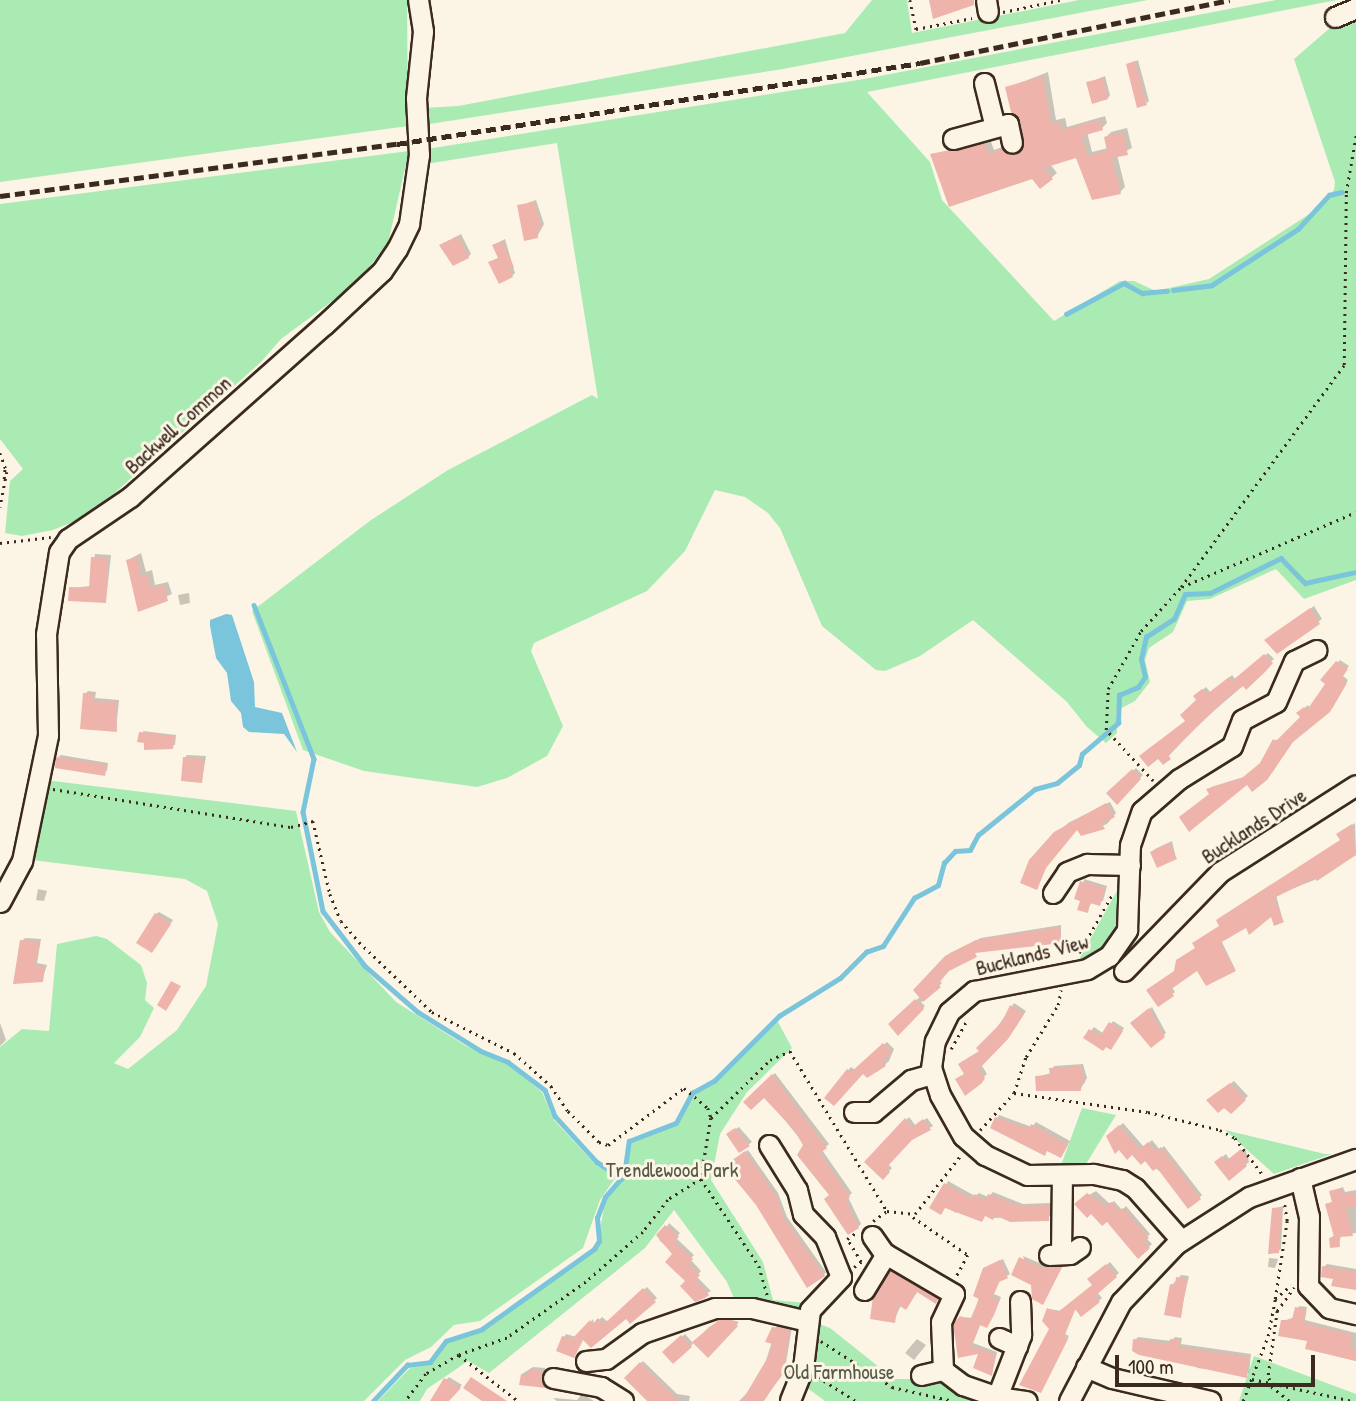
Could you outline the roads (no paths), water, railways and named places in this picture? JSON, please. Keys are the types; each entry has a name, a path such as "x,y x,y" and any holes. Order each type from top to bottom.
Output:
{"street":[{"name":"Backwell Common","path":"0,902 22,862 48,735 46,634 60,538 130,497 343,307 397,249 409,224 419,155 416,98 423,31 418,0"},
{"path":"1335,18 1356,8"},
{"path":"984,83 995,127"},
{"path":"953,139 1008,124 1013,142"},
{"name":"Bucklands View","path":"1062,1176 1020,1174 977,1156 945,1105 932,1074 937,1032 964,998 990,985 1067,973 1098,964 1124,937 1136,822 1162,791 1232,746 1242,720 1276,702 1294,662 1317,650"},
{"name":"Bucklands Drive","path":"1124,971 1220,872 1356,785"},
{"path":"1053,893 1060,879 1077,868 1130,868"},
{"path":"854,1112 873,1112 911,1080 932,1074"},
{"path":"769,1145 797,1190 803,1214 825,1239 841,1277 836,1286 814,1304 807,1326 803,1368 790,1401"},
{"path":"1069,1401 1128,1292 1181,1240 1229,1208 1272,1187 1356,1159"},
{"path":"1080,1247 1055,1254 1062,1176 1093,1174 1128,1183 1181,1240"},
{"path":"1300,1178 1309,1212 1306,1278 1326,1306 1356,1314"},
{"path":"872,1237 886,1254 955,1297 942,1320 943,1370"},
{"path":"864,1290 886,1254"},
{"path":"997,1397 1008,1342 1022,1328 1020,1301"},
{"path":"586,1361 606,1359 667,1317 734,1307 807,1326"},
{"path":"1086,1367 1112,1378 1210,1401"},
{"path":"921,1374 943,1370 963,1385 997,1397 1027,1401"},
{"path":"561,1385 601,1387 623,1401"}],"water":[{"path":"226,614 232,615 254,682 255,707 282,713 297,752 284,734 249,732 243,727 241,713 231,701 227,673 216,658 210,626 210,620"}],"waterway":[{"path":"1173,290 1212,285 1298,229 1329,195 1342,192"},
{"path":"1066,314 1124,283 1142,293 1167,291"},
{"path":"373,1401 407,1365 430,1362 446,1341 482,1329 594,1249 599,1241 597,1218 605,1197 624,1175 629,1141 676,1123 692,1093 714,1081 779,1016 840,978 866,952 883,946 914,898 938,885 944,863 955,851 970,850 978,835 1035,789 1057,783 1079,765 1082,754 1118,723 1119,695 1138,687 1145,677 1141,659 1146,637 1174,619 1185,594 1210,593 1281,558 1305,583 1356,572"},
{"path":"254,605 314,759 303,812 323,911 365,966 418,1012 481,1051 508,1062 545,1090 555,1116 597,1162 622,1178"}],"railway":[{"path":"0,196 397,144 920,63 1230,0"}],"park label":[{"name":"Trendlewood Park","path":"672,1170"},
{"name":"Old Farmhouse","path":"839,1372"}]}
